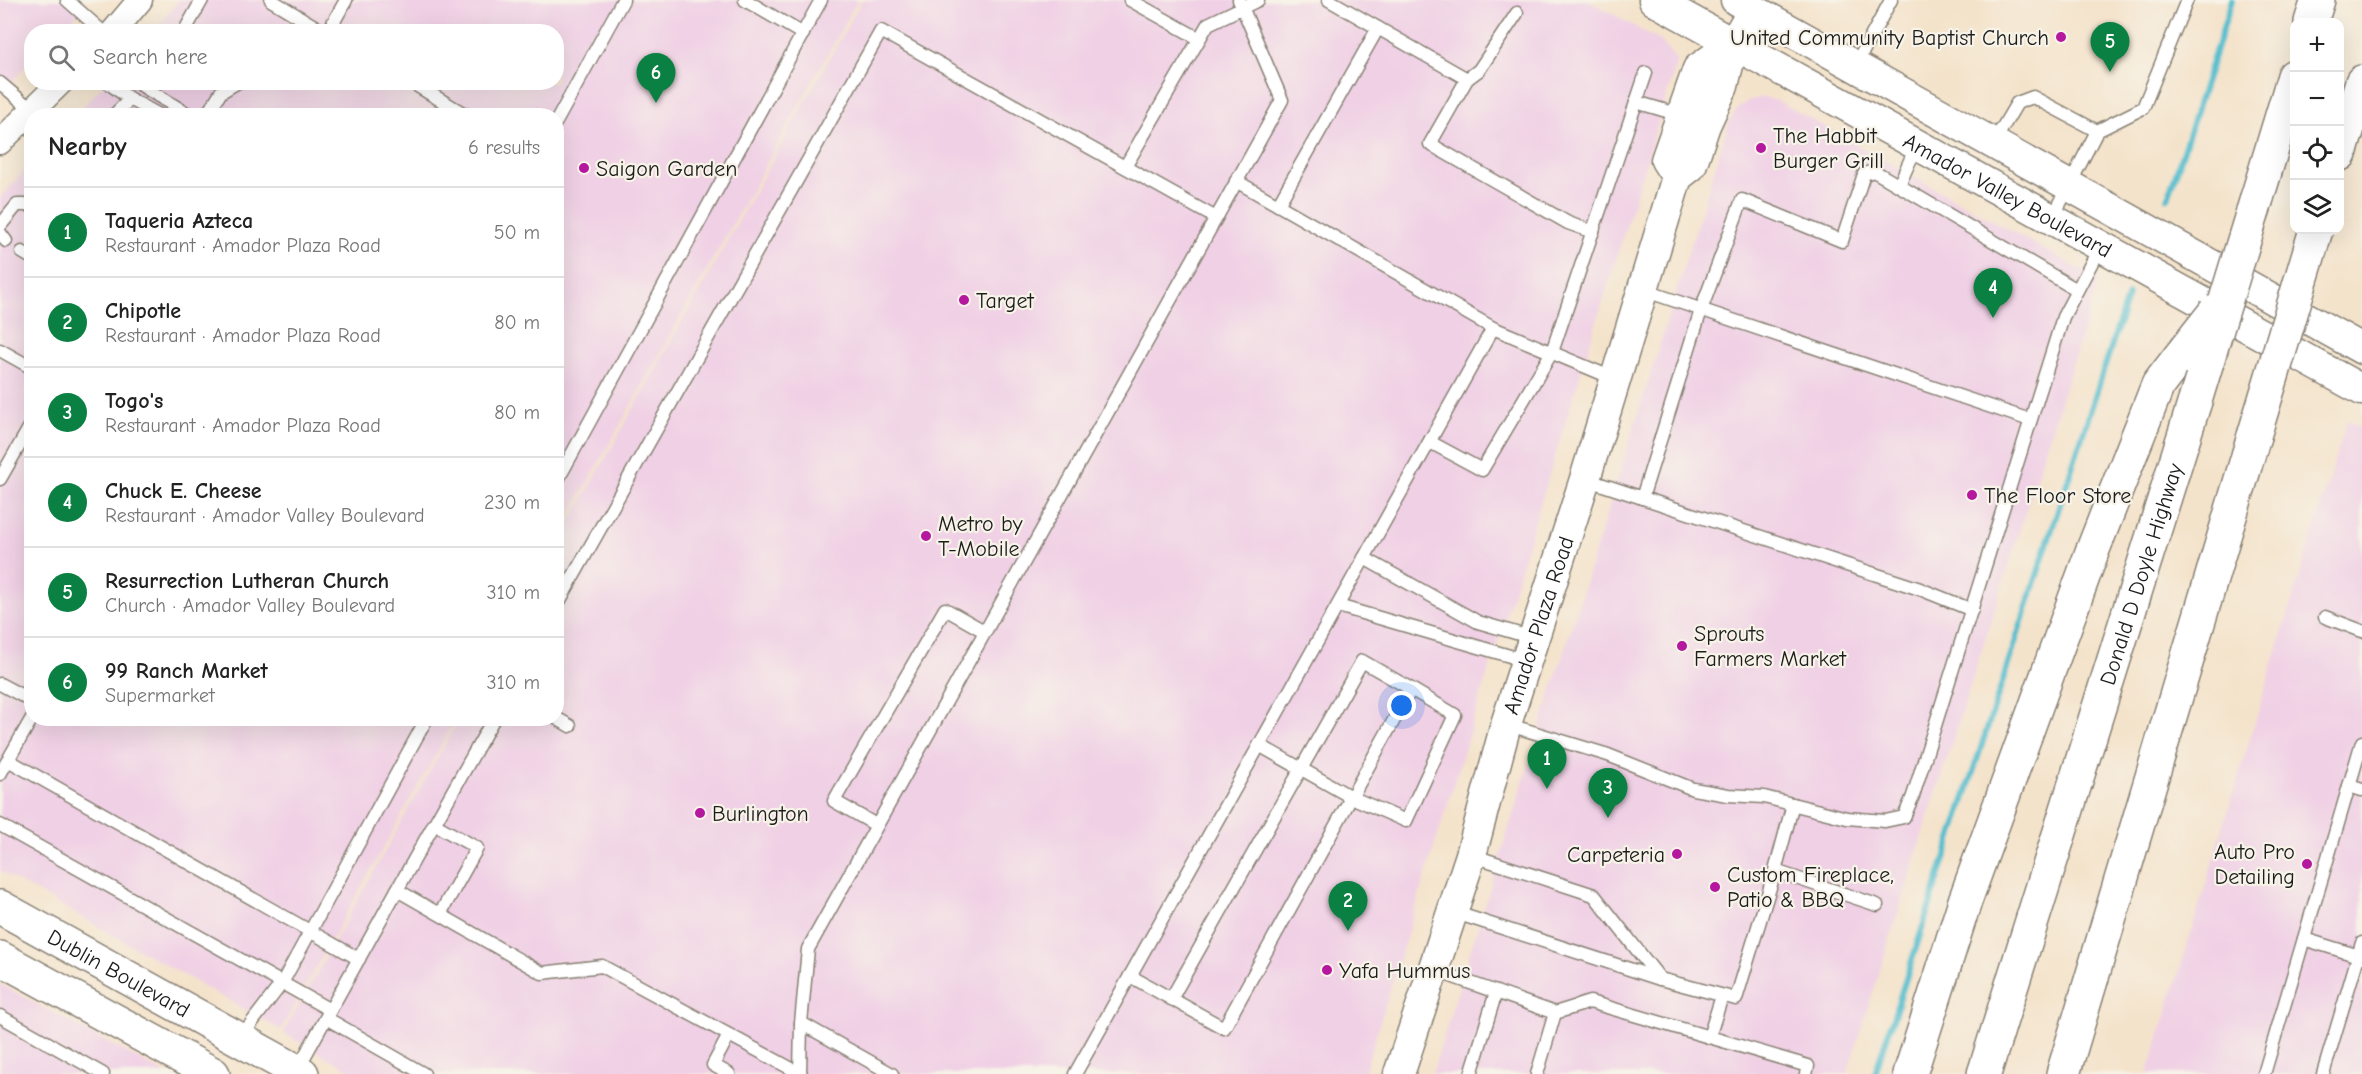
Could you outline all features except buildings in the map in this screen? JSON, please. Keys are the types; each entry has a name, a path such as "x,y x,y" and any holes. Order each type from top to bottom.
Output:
{"main road":[{"path":"2312,18 2318,0"},
{"path":"2344,141 2362,82"},
{"name":"Donald D Doyle Highway","path":"1984,1074 2290,92"},
{"path":"2063,1074 2315,234"},
{"path":"1910,1074 1965,901 2092,552 2158,385 2227,297"},
{"name":"Dublin Boulevard","path":"0,907 295,1070"},
{"name":"Dublin Boulevard","path":"0,958 213,1074"},
{"name":"Dublin Boulevard","path":"170,1051 239,1039"},
{"path":"232,1074 240,1063 295,1070"}],"street":[{"path":"120,24 140,0"},
{"name":"Amador Valley Boulevard","path":"1654,0 2362,390"},
{"name":"Amador Valley Boulevard","path":"1749,3 1913,101 1994,142 2362,349"},
{"name":"Amador Plaza Road","path":"1399,1074 1471,855 1506,723 1585,479 1677,177 1691,166 1705,125 1723,86 1733,44 1749,3"},
{"name":"Amador Plaza Road","path":"1677,177 1666,160 1698,69 1733,44"},
{"path":"34,108 53,90"},
{"path":"0,142 24,118"}],"lane":[{"path":"67,0 95,24"},
{"path":"188,24 202,0"},
{"path":"271,0 310,24"},
{"path":"327,24 346,0"},
{"path":"745,0 802,34"},
{"path":"564,468 821,0"},
{"path":"1130,0 1198,38"},
{"path":"1125,167 1208,24 1240,4 1258,0"},
{"path":"1329,0 1467,79"},
{"path":"1855,66 1891,0"},
{"path":"2052,220 2097,131 2143,108 2187,0"},
{"path":"563,108 618,2"},
{"path":"397,890 542,973 602,966 799,1074 808,949 1282,100 1240,4"},
{"path":"1517,13 1479,70 1467,79 1430,144 1568,223 1593,232"},
{"path":"1278,205 1378,28"},
{"path":"564,593 881,31 1216,218"},
{"path":"1430,442 1482,470 1552,352 1646,73"},
{"path":"0,83 30,108"},
{"path":"118,90 146,108"},
{"path":"150,90 178,108"},
{"path":"211,108 224,90"},
{"path":"421,90 444,108"},
{"path":"1994,142 2017,103 2033,97 2097,131"},
{"path":"121,108 130,99"},
{"path":"1636,102 1680,115"},
{"path":"1899,185 1917,145"},
{"path":"1642,498 1701,310 1742,200 1842,241 1864,174 1874,171 2077,290"},
{"path":"1236,181 1493,328 1615,379"},
{"path":"0,226 17,206 24,206"},
{"path":"1506,723 1608,755 1693,789 1793,804 1847,818 1886,821 1904,817 1913,796 2063,317 2100,247"},
{"path":"1643,290 1788,341 2030,420"},
{"path":"1075,1074 1493,328"},
{"path":"0,350 24,360"},
{"path":"0,478 24,437"},
{"path":"1585,479 1920,589 1971,610"},
{"path":"1364,558 1530,650"},
{"path":"1338,606 1530,650"},
{"path":"876,825 834,801 945,609 984,631"},
{"path":"2325,617 2362,631"},
{"path":"1171,999 1301,769 1362,661 1455,715 1406,821 1351,797 1301,769 1259,745"},
{"path":"0,684 24,697"},
{"path":"1130,976 1224,1028 1411,689"},
{"path":"564,723 570,726"},
{"path":"0,774 27,726"},
{"path":"239,1039 282,983 424,726"},
{"path":"295,1070 489,726"},
{"path":"2264,1074 2362,742"},
{"path":"8,760 359,959"},
{"path":"2349,786 2362,790"},
{"path":"1452,912 1660,979 1736,999 1793,804"},
{"path":"434,824 477,848 440,914"},
{"path":"0,825 282,983 424,1074"},
{"path":"1471,855 1594,895 1660,979"},
{"path":"1775,871 1877,905"},
{"path":"2304,939 2361,952 2323,1074"},
{"path":"1433,969 1555,1013 1590,1002 1808,1066 1806,1074"},
{"path":"1471,1074 1496,992"},
{"path":"1709,1037 1722,996"},
{"path":"1537,1074 1555,1013"},
{"path":"0,1016 104,1074"},
{"path":"801,1023 892,1074"},
{"path":"729,1035 713,1065 729,1074"}],"shaded area":[{"path":"0,0 82,0 87,5 67,24 24,24 24,68 0,95"},
{"path":"179,0 858,0 564,525 564,108 82,108 98,90 564,90 564,24 160,24"},
{"path":"862,0 1588,0 1662,42 1677,62 1364,1074 357,1074 283,1033 455,726 564,726 564,532"},
{"path":"1764,97 1780,102 2099,280 1847,1074 1432,1074 1729,122 1737,109 1749,100"},
{"path":"24,171 24,726 452,726 281,1030 0,871 0,198"},
{"path":"2347,420 2362,428 2362,1074 2148,1074"},
{"path":"0,984 166,1074 0,1074"}],"waterway":[{"path":"2168,198 2232,0"},
{"path":"1875,1074 2128,295"}],"place":[{"name":"United Community Baptist Church","path":"2061,37"},
{"name":"Resurrection Lutheran Church","path":"2110,72"},
{"name":"99 Ranch Market","path":"656,103"},
{"name":"The Habbit Burger Grill","path":"1761,148"},
{"name":"Saigon Garden","path":"584,168"},
{"name":"Target","path":"964,300"},
{"name":"Chuck E. Cheese","path":"1993,318"},
{"name":"The Floor Store","path":"1972,495"},
{"name":"Metro by T-Mobile","path":"926,536"},
{"name":"Sprouts Farmers Market","path":"1682,646"},
{"name":"Taqueria Azteca","path":"1547,789"},
{"name":"Burlington","path":"700,813"},
{"name":"Togo's","path":"1608,818"},
{"name":"Carpeteria","path":"1677,854"},
{"name":"Auto Pro Detailing","path":"2307,864"},
{"name":"Custom Fireplace, Patio & BBQ","path":"1715,887"},
{"name":"Chipotle","path":"1348,931"},
{"name":"Yafa Hummus","path":"1327,970"}]}
